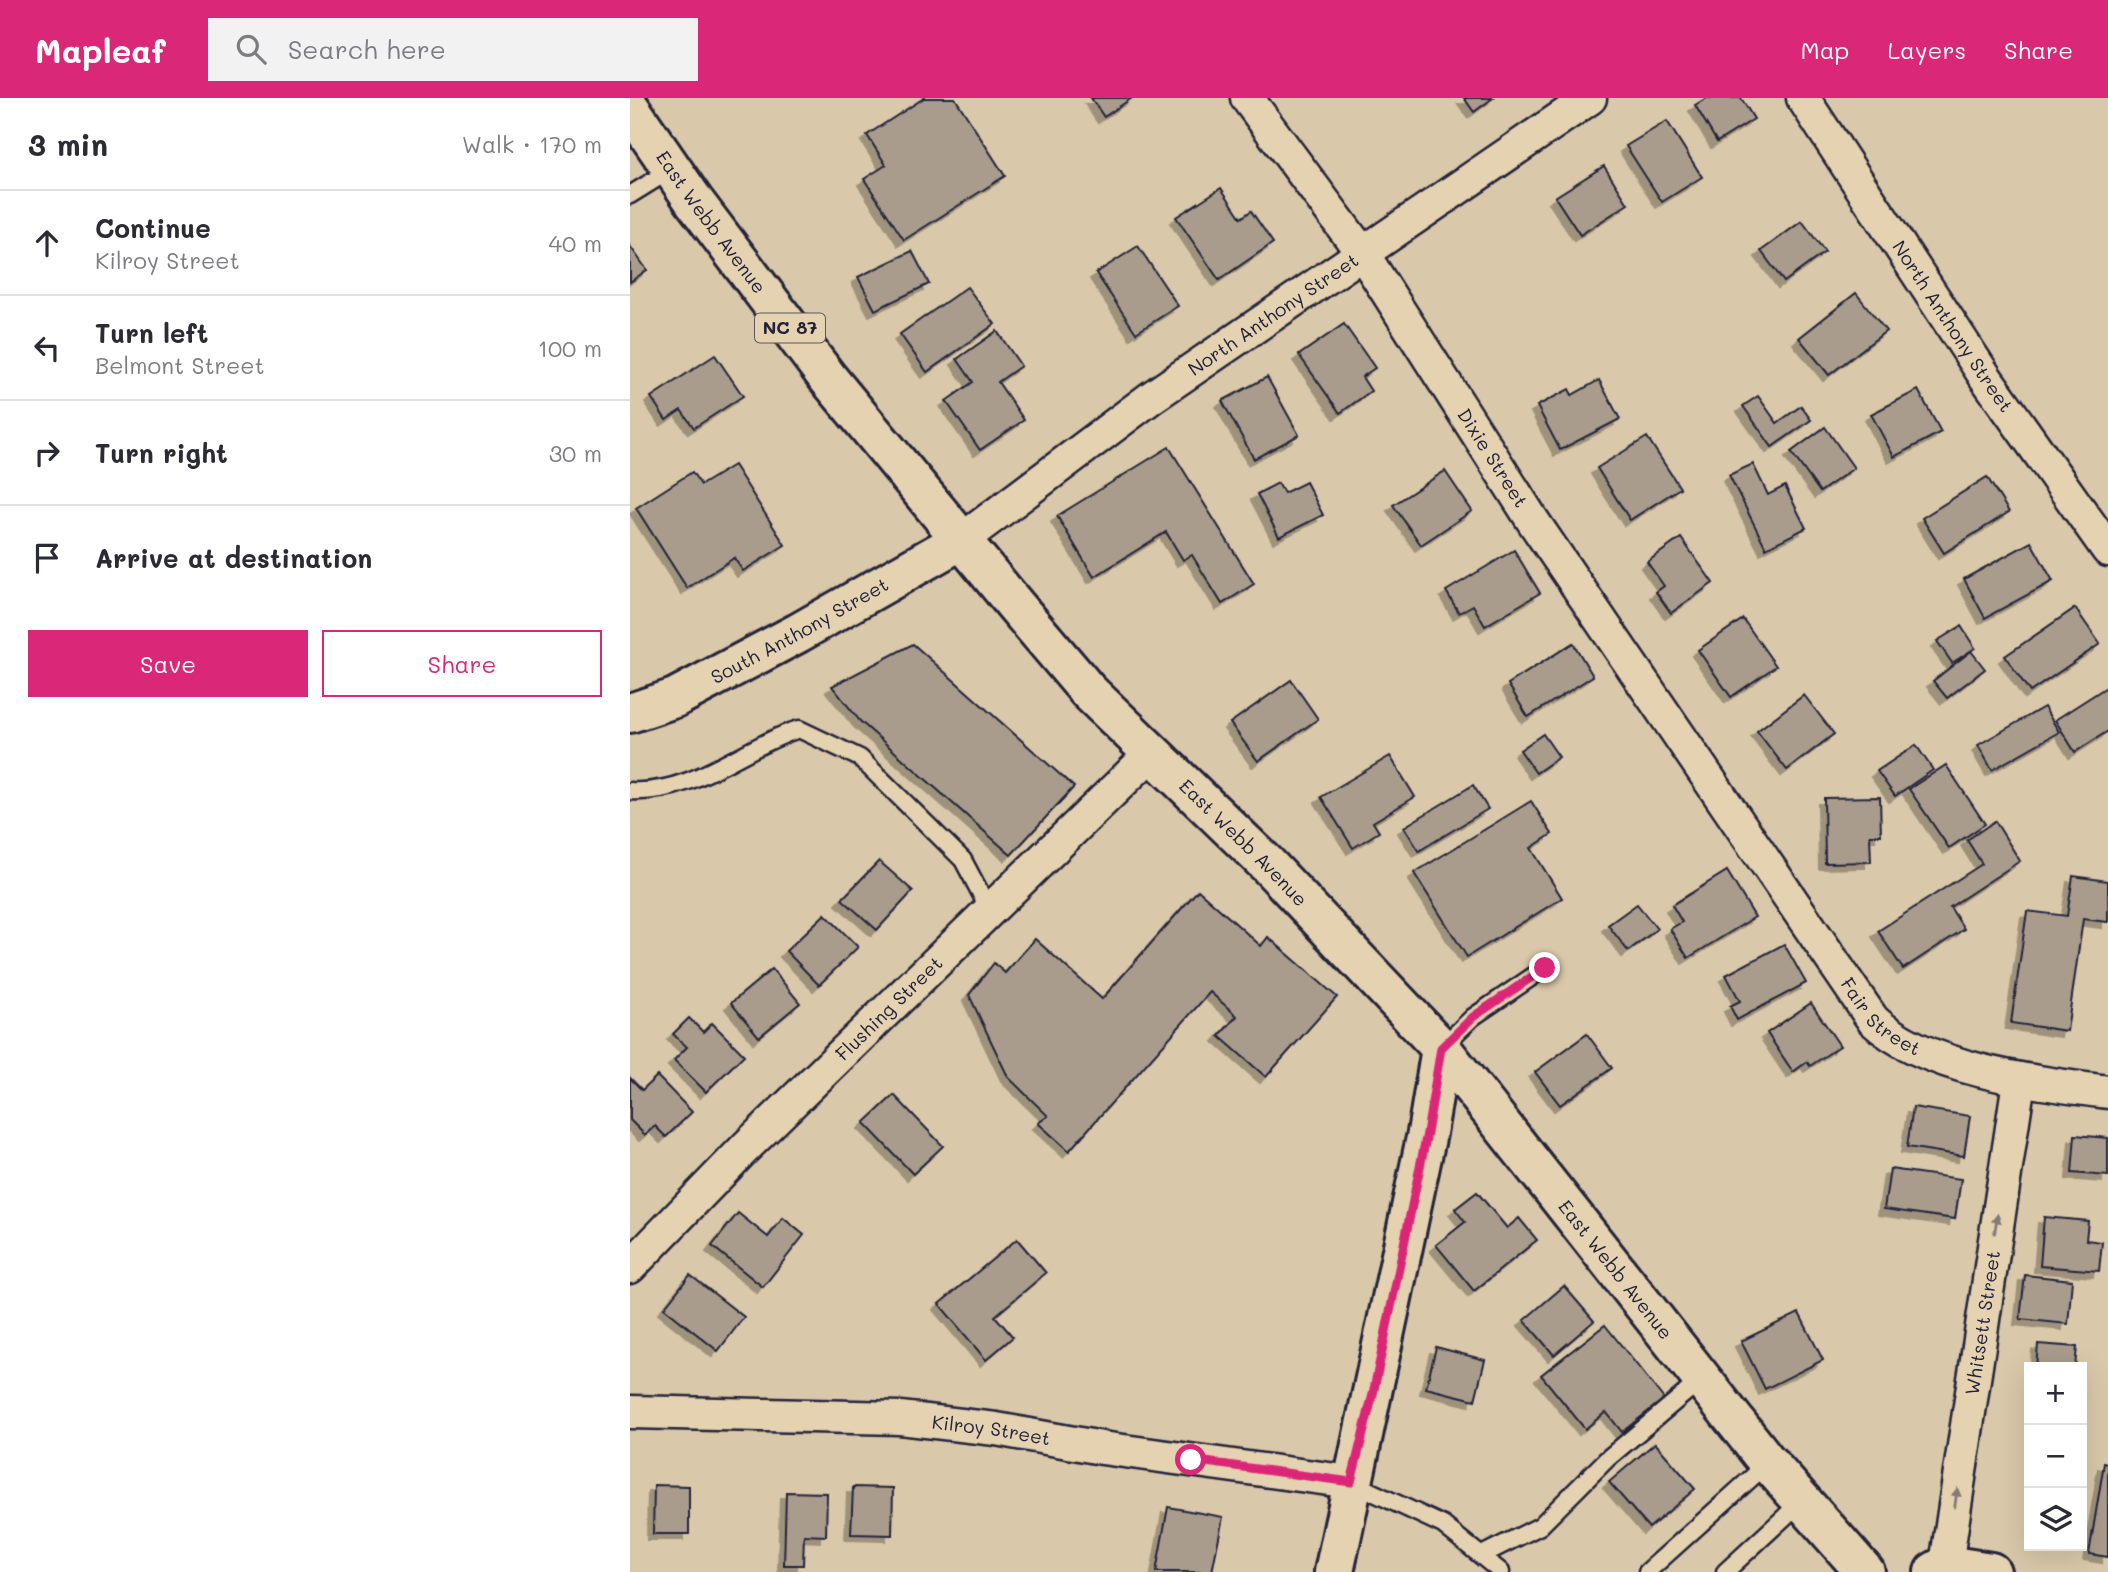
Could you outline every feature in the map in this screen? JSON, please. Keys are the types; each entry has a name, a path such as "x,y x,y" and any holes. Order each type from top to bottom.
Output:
{"main road":[{"name":"East Webb Avenue","path":"630,107 672,169 827,377 1088,691 1267,864 1441,1048 1768,1463 1865,1572"},
{"name":"South Anthony Street","path":"630,713 687,692 963,539"},
{"path":"1334,1572 1427,1133 1441,1048"},
{"path":"1940,1569 1991,1572"}],"street":[{"name":"Dixie Street","path":"1247,98 1363,254 1533,521 1737,819"},
{"name":"North Anthony Street","path":"963,539 1141,404 1590,98"},
{"name":"North Anthony Street","path":"1802,98 1986,378 2108,550"},
{"name":"Flushing Street","path":"630,1267 746,1147 1151,754"},
{"name":"Fair Street","path":"1737,819 1873,1020 1888,1034 1905,1045 2019,1081 2108,1092"},
{"name":"Whitsett Street","path":"1940,1569 2019,1081"},
{"name":"Kilroy Street","path":"630,1412 900,1418 996,1429 1102,1448 1351,1482"}],"lane":[{"path":"630,195 672,169"},
{"path":"630,791 651,791 691,780 773,737 799,729 860,758 962,860 990,911"},
{"path":"1441,1048 1473,1017 1545,968"},
{"path":"1482,1555 1540,1526 1607,1459 1702,1380"},
{"path":"1647,1572 1768,1463"},
{"path":"1351,1482 1443,1525 1501,1572"},
{"path":"1725,1572 1802,1500"}],"building":[{"path":"924,98 955,98 1005,176 904,240 864,179 886,165 867,135"},
{"path":"1091,98 1132,98 1104,117"},
{"path":"1464,98 1493,98 1474,112"},
{"path":"1707,98 1741,98 1754,119 1717,142 1695,105"},
{"path":"1667,121 1702,177 1662,202 1626,146"},
{"path":"1604,166 1628,204 1580,235 1555,197"},
{"path":"1221,188 1241,218 1251,211 1273,243 1219,280 1176,217"},
{"path":"1802,221 1825,252 1784,282 1761,251"},
{"path":"630,246 647,270 630,282"},
{"path":"1138,246 1178,306 1136,333 1096,273"},
{"path":"912,251 929,284 875,310 858,277"},
{"path":"967,287 995,324 927,372 900,334"},
{"path":"1856,293 1886,331 1829,375 1799,338"},
{"path":"1344,324 1375,368 1362,377 1371,391 1340,413 1299,355"},
{"path":"997,331 1021,366 998,382 1024,420 980,450 946,401 973,382 957,359"},
{"path":"715,355 743,396 694,428 681,410 666,420 651,397"},
{"path":"1267,377 1299,435 1254,459 1222,401"},
{"path":"1599,380 1620,419 1560,450 1537,406 1569,389 1572,395"},
{"path":"1918,390 1941,432 1894,457 1871,414"},
{"path":"1758,396 1777,423 1801,406 1811,420 1772,447 1743,406"},
{"path":"1825,427 1854,468 1820,492 1791,452"},
{"path":"1647,437 1680,488 1630,520 1597,468"},
{"path":"1169,447 1254,584 1222,604 1192,555 1183,560 1166,532 1094,577 1057,516"},
{"path":"1753,464 1768,495 1785,486 1806,528 1766,548 1729,475"},
{"path":"734,465 785,545 743,571 734,558 687,588 636,508 692,472 701,485"},
{"path":"1445,471 1472,511 1421,545 1393,505"},
{"path":"1987,477 2009,512 1944,553 1922,518"},
{"path":"1306,482 1323,515 1279,537 1257,494 1278,483 1284,493"},
{"path":"1681,538 1713,583 1671,613 1656,592 1664,586 1647,562"},
{"path":"2031,542 2053,581 1985,618 1964,579"},
{"path":"1514,550 1540,593 1485,626 1473,605 1459,613 1446,591"},
{"path":"2075,608 2100,644 2030,692 2005,656"},
{"path":"1743,619 1776,666 1731,697 1698,650"},
{"path":"1961,626 1975,648 1952,663 1937,641"},
{"path":"1573,643 1593,676 1528,717 1508,684"},
{"path":"913,644 1074,787 1011,855 860,721 832,686"},
{"path":"1971,651 1985,669 1947,698 1933,681"},
{"path":"1291,680 1318,719 1258,761 1230,723"},
{"path":"2108,686 2108,731 2075,752 2055,720"},
{"path":"1804,695 1834,734 1787,770 1757,731"},
{"path":"2044,707 2059,732 1992,770 1978,745"},
{"path":"1543,734 1559,757 1536,773 1520,750"},
{"path":"1916,745 1933,770 1895,796 1877,771"},
{"path":"1390,756 1415,797 1373,822 1379,832 1353,848 1321,797"},
{"path":"1946,765 1985,824 1949,848 1909,789"},
{"path":"1473,785 1488,809 1419,851 1404,827"},
{"path":"1880,797 1881,835 1870,835 1871,862 1825,863 1824,798"},
{"path":"1531,801 1552,834 1531,848 1562,898 1467,957 1414,873"},
{"path":"1995,821 2020,861 1950,907 1964,929 1903,969 1878,931 1982,864 1967,840"},
{"path":"879,861 913,891 877,930 842,899"},
{"path":"1727,871 1755,917 1688,958 1670,929 1682,922 1672,905"},
{"path":"2073,876 2108,881 2108,922 2083,919 2067,1031 2011,1023 2027,911 2067,916"},
{"path":"1198,890 1261,946 1268,937 1337,997 1266,1077 1219,1036 1237,1016 1210,992 1069,1151 1038,1123 1048,1116 1008,1077 969,995 994,963 1005,973 1035,939 1102,999"},
{"path":"1637,904 1657,929 1628,951 1608,925"},
{"path":"825,914 858,947 819,985 786,951"},
{"path":"1784,944 1806,983 1737,1020 1730,1006 1740,1001 1726,975"},
{"path":"772,969 800,1003 759,1037 731,1003"},
{"path":"1811,1003 1840,1046 1810,1066 1807,1062 1793,1072 1767,1033"},
{"path":"689,1018 703,1032 712,1023 744,1055 706,1092 674,1060 687,1047 673,1034"},
{"path":"1587,1034 1612,1068 1560,1105 1535,1072"},
{"path":"657,1076 692,1112 666,1137 655,1126 645,1135 630,1120 630,1078 642,1090"},
{"path":"894,1095 943,1146 913,1174 864,1123"},
{"path":"1913,1107 1970,1116 1964,1156 1907,1147"},
{"path":"2075,1135 2108,1138 2108,1176 2072,1173"},
{"path":"1890,1169 1961,1179 1955,1219 1884,1209"},
{"path":"1477,1192 1507,1228 1519,1218 1537,1240 1474,1291 1436,1245 1465,1222 1455,1209"},
{"path":"738,1213 768,1237 783,1218 804,1235 763,1287 712,1246"},
{"path":"2044,1217 2088,1221 2086,1240 2102,1242 2099,1271 2040,1266"},
{"path":"1017,1239 1046,1273 995,1316 1013,1337 986,1360 939,1304"},
{"path":"690,1275 744,1317 718,1351 664,1308"},
{"path":"2025,1275 2072,1280 2068,1324 2020,1319"},
{"path":"1564,1286 1594,1321 1554,1355 1524,1320"},
{"path":"1799,1313 1823,1360 1765,1389 1741,1341"},
{"path":"1605,1325 1664,1399 1622,1432 1606,1412 1585,1429 1541,1375"},
{"path":"2038,1344 2077,1347 2076,1362 2036,1362"},
{"path":"1436,1347 1485,1360 1475,1400 1426,1388"},
{"path":"1655,1443 1695,1489 1649,1528 1609,1482"},
{"path":"2104,1463 2108,1464 2108,1557 2089,1554"},
{"path":"654,1485 689,1486 689,1534 653,1534"},
{"path":"853,1487 893,1488 892,1535 851,1534"},
{"path":"786,1492 827,1493 826,1536 804,1535 803,1565 784,1565"},
{"path":"1168,1507 1223,1517 1212,1572 1156,1572"}],"route":[{"path":"1191,1460 1351,1482 1373,1394 1427,1133 1441,1048 1473,1017 1545,968"}]}
